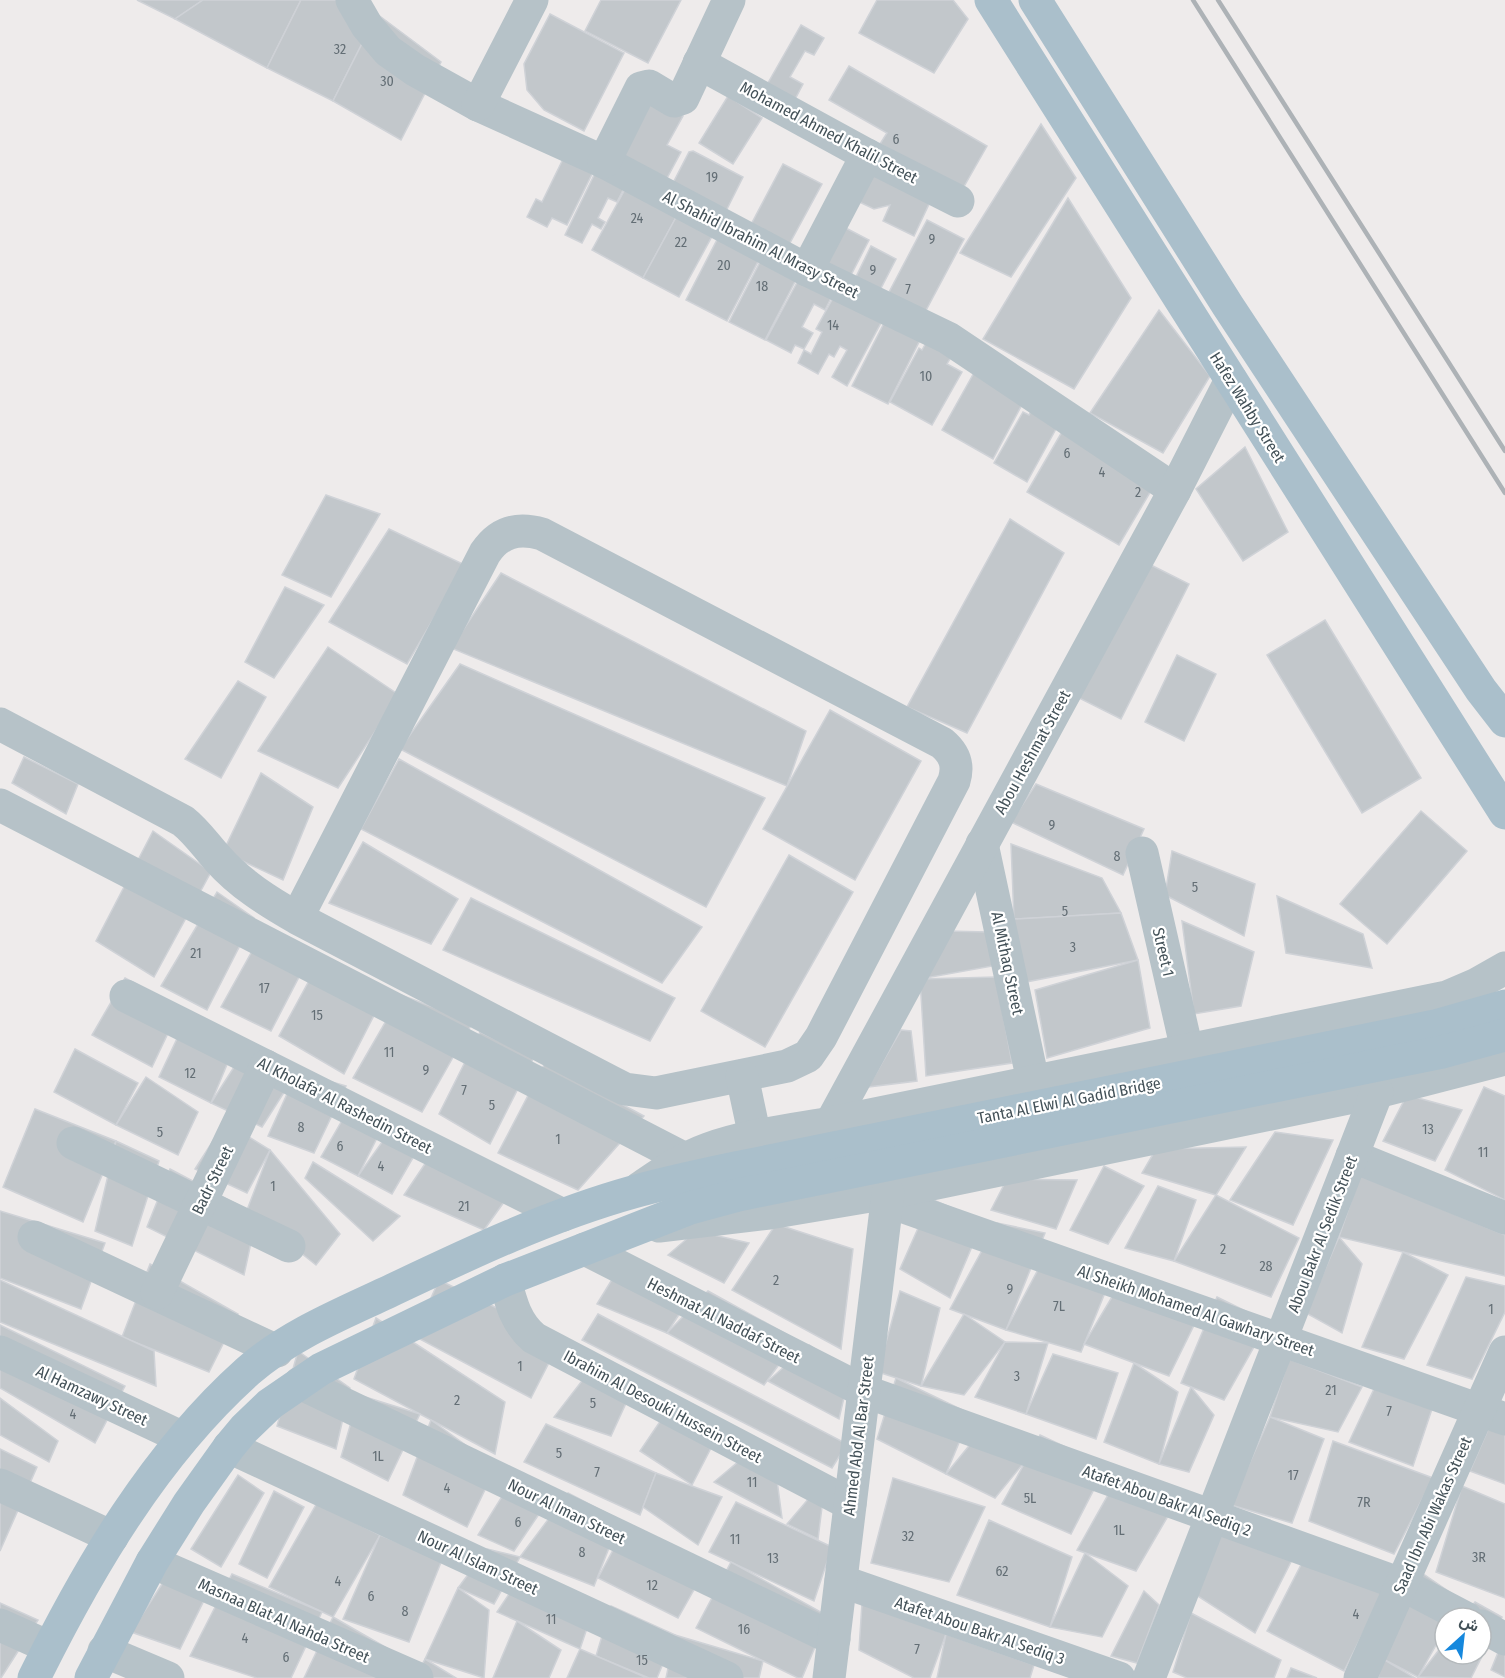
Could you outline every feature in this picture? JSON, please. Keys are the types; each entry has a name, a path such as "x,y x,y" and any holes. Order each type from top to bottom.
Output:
{"main road":[{"name":"Hafez Wahby Street","path":"991,0 1505,813"},
{"path":"1035,0 1228,306 1481,690 1505,721"},
{"name":"Tanta Al Elwi Al Gadid Bridge","path":"34,1678 112,1537 195,1423 250,1370 318,1325 481,1248 563,1215 632,1192 730,1169 876,1176 1505,1006"},
{"name":"Tanta Al Elwi Al Gadid Bridge","path":"97,1664 152,1562 189,1503 229,1447 270,1404 321,1368 505,1281 690,1208 738,1195 876,1176 1442,1052 1505,1035"}],"street":[{"name":"Al Shahid Ibrahim Al Mrasy Street","path":"352,0 367,26 388,51 415,70 478,105 604,162 807,270 948,338 1175,490"},
{"path":"478,105 532,0"},
{"path":"604,162 641,88 649,86 674,101 683,98 729,0"},
{"name":"Mohamed Ahmed Khalil Street","path":"699,63 867,155 958,201"},
{"path":"807,270 867,155"},
{"name":"Abou Heshmat Street","path":"831,1123 1175,490 1232,380"},
{"path":"0,724 172,813 195,830 217,859 277,907 297,918 625,1089 656,1093 787,1066 808,1056 815,1047 954,781 957,772 956,763 953,755 942,743 542,534 519,530 498,538 485,553 297,918"},
{"path":"0,805 685,1159"},
{"name":"Al Mithaq Street","path":"982,844 1033,1082"},
{"name":"Street 1","path":"1142,853 1187,1050"},
{"path":"632,1192 685,1159 710,1149 755,1137 1447,997 1475,986 1505,968"},
{"name":"Al Kholafa' Al Rashedin Street","path":"126,996 563,1215"},
{"path":"876,1176 1377,1092 1505,1059"},
{"name":"Badr Street","path":"157,1293 266,1066"},
{"path":"742,1076 755,1137"},
{"name":"Abou Bakr Al Sedik Street","path":"1149,1678 1377,1092"},
{"path":"73,1143 289,1246"},
{"path":"1352,1156 1505,1218"},
{"name":"Al Sheikh Mohamed Al Gawhary Street","path":"876,1176 1281,1340 1492,1415"},
{"name":"Ahmed Abd Al Bar Street","path":"829,1678 864,1391 876,1176"},
{"path":"34,1237 277,1351"},
{"name":"Heshmat Al Naddaf Street","path":"585,1249 864,1391"},
{"name":"Ibrahim Al Desouki Hussein Street","path":"505,1281 518,1319 534,1338 850,1504"},
{"name":"Al Hamzawy Street","path":"0,1352 183,1438"},
{"name":"Saad Ibn Abi Wakas Street","path":"1360,1678 1401,1584 1492,1415 1505,1352"},
{"name":"Nour Al Iman Street","path":"300,1383 834,1639"},
{"name":"Atafet Abou Bakr Al Sediq 2","path":"864,1391 1401,1584 1443,1606"},
{"name":"Nour Al Islam Street","path":"229,1447 727,1678"},
{"path":"0,1485 112,1537"},
{"name":"Masnaa Blat Al Nahda Street","path":"152,1562 417,1678"},
{"name":"Atafet Abou Bakr Al Sediq 3","path":"841,1581 1119,1678"},
{"path":"0,1625 50,1647"},
{"path":"97,1664 168,1678"}],"building":[{"path":"137,0 203,0 175,19"},
{"path":"203,0 301,0 267,68 175,19"},
{"path":"301,0 349,0 377,14 333,101 267,68"},
{"path":"601,0 681,0 648,63 585,31"},
{"path":"877,0 953,0 968,19 934,73 859,33"},
{"path":"377,14 441,62 401,140 333,101"},
{"path":"550,14 624,53 584,131 544,110 527,90 524,64"},
{"path":"801,25 824,38 814,55 805,51 790,77 803,84 792,105 764,90"},
{"path":"849,66 987,146 962,190 880,144 887,133 829,100"},
{"path":"728,96 762,118 733,164 699,143"},
{"path":"650,98 683,116 667,145 681,152 666,180 620,155"},
{"path":"1041,124 1076,178 1011,277 960,253"},
{"path":"693,151 743,177 726,211 673,183 689,152"},
{"path":"566,153 595,168 567,225 552,218 547,227 527,217 536,199 542,202"},
{"path":"783,164 822,184 785,252 747,232"},
{"path":"597,169 626,184 617,202 608,198 598,218 605,222 601,229 592,224 582,243 565,235"},
{"path":"869,172 930,202 914,236 883,221 890,205 874,209 855,200"},
{"path":"629,182 680,210 643,278 592,250"},
{"path":"1068,198 1131,298 1074,389 983,339"},
{"path":"680,210 716,229 679,297 643,278"},
{"path":"927,220 964,239 923,316 887,296"},
{"path":"838,224 869,240 848,281 817,264"},
{"path":"721,232 762,254 727,321 686,300"},
{"path":"871,246 896,259 877,296 853,283"},
{"path":"761,260 800,272 765,340 729,322"},
{"path":"800,277 833,294 825,310 814,304 802,327 813,333 804,349 795,345 791,353 766,340"},
{"path":"833,298 882,321 847,386 832,377 847,350 840,346 834,357 829,354 818,374 798,363 804,350 811,354 822,332 816,329"},
{"path":"1159,310 1210,376 1163,453 1090,413"},
{"path":"884,323 920,340 888,404 852,386"},
{"path":"926,343 951,357 947,364 962,372 932,425 890,402 919,348 922,350"},
{"path":"975,371 1025,399 993,459 942,430"},
{"path":"1033,407 1056,429 1027,482 994,463 1023,412 1029,415"},
{"path":"1063,430 1155,484 1119,545 1027,492"},
{"path":"1245,447 1288,532 1243,561 1196,489"},
{"path":"326,495 380,514 331,597 282,575"},
{"path":"1010,519 1064,553 967,733 907,707"},
{"path":"389,529 465,565 407,664 329,622"},
{"path":"1145,562 1189,584 1121,719 1077,697"},
{"path":"501,573 806,731 787,786 451,648"},
{"path":"285,587 324,605 274,678 245,662"},
{"path":"1325,620 1421,778 1362,813 1267,655"},
{"path":"328,647 399,695 338,788 258,751"},
{"path":"1177,655 1216,674 1184,741 1145,722"},
{"path":"460,664 765,798 706,907 400,749"},
{"path":"238,681 266,697 221,778 185,759"},
{"path":"830,710 921,761 855,880 763,829"},
{"path":"24,757 78,784 66,814 12,783"},
{"path":"399,759 702,927 662,983 361,829"},
{"path":"261,773 313,807 283,880 223,852"},
{"path":"1036,784 1144,829 1123,875 1011,822"},
{"path":"1421,811 1467,851 1387,944 1340,904"},
{"path":"153,831 211,872 154,977 96,941"},
{"path":"363,842 458,899 431,944 329,903"},
{"path":"1011,844 1102,878 1121,913 1014,919"},
{"path":"1172,851 1255,884 1244,936 1165,895"},
{"path":"789,855 853,892 765,1047 701,1011"},
{"path":"217,892 254,918 207,1010 161,986"},
{"path":"1277,896 1363,934 1372,968 1286,953"},
{"path":"471,898 675,998 650,1041 443,950"},
{"path":"1121,913 1138,960 1021,983 1014,919"},
{"path":"1182,921 1254,952 1241,1006 1194,1014"},
{"path":"266,926 312,952 271,1031 221,1007"},
{"path":"946,931 988,932 998,965 920,979"},
{"path":"323,955 386,992 344,1074 279,1036"},
{"path":"1138,960 1150,1028 1047,1058 1035,990"},
{"path":"996,977 1012,1063 926,1076 920,979"},
{"path":"125,978 180,1008 152,1067 92,1035"},
{"path":"401,995 473,1022 422,1112 353,1078"},
{"path":"190,1011 238,1038 211,1103 159,1077"},
{"path":"901,1030 911,1031 917,1081 868,1087"},
{"path":"480,1032 534,1057 490,1144 439,1114"},
{"path":"250,1042 297,1072 262,1127 211,1103"},
{"path":"75,1049 138,1083 116,1125 54,1092"},
{"path":"545,1063 644,1116 578,1190 498,1153"},
{"path":"297,1072 346,1086 314,1153 268,1136"},
{"path":"146,1077 198,1112 178,1155 116,1125"},
{"path":"1484,1087 1505,1096 1505,1200 1445,1170"},
{"path":"1407,1095 1462,1110 1435,1161 1383,1141"},
{"path":"355,1098 388,1116 358,1176 321,1157"},
{"path":"35,1109 116,1141 83,1222 3,1187"},
{"path":"397,1121 425,1137 392,1194 358,1176"},
{"path":"225,1122 270,1150 247,1193 195,1169"},
{"path":"1275,1132 1333,1140 1293,1225 1230,1200"},
{"path":"441,1140 519,1181 484,1230 404,1195"},
{"path":"116,1141 159,1161 132,1246 95,1231"},
{"path":"1246,1147 1216,1195 1142,1173 1156,1149"},
{"path":"270,1150 340,1234 316,1265 247,1210"},
{"path":"313,1162 400,1216 373,1241 305,1178"},
{"path":"1104,1166 1144,1186 1108,1244 1070,1230"},
{"path":"170,1169 257,1215 244,1275 147,1227"},
{"path":"1360,1175 1505,1235 1505,1276 1339,1237"},
{"path":"1007,1179 1077,1180 1056,1229 991,1210"},
{"path":"1158,1186 1196,1200 1174,1261 1125,1248"},
{"path":"1216,1195 1299,1238 1271,1297 1174,1261"},
{"path":"931,1199 983,1221 950,1298 900,1269"},
{"path":"0,1211 105,1243 81,1309 0,1278"},
{"path":"997,1223 1045,1233 1006,1330 950,1309"},
{"path":"776,1224 853,1249 841,1349 732,1290"},
{"path":"696,1231 749,1243 724,1283 668,1255"},
{"path":"1339,1237 1362,1264 1342,1333 1306,1313"},
{"path":"1050,1247 1115,1268 1081,1352 1006,1330"},
{"path":"1403,1252 1448,1275 1404,1359 1362,1347"},
{"path":"627,1255 693,1293 667,1333 597,1304"},
{"path":"150,1264 238,1314 209,1372 122,1337"},
{"path":"1125,1275 1205,1303 1169,1376 1084,1344"},
{"path":"1466,1277 1505,1286 1505,1312 1472,1379 1427,1365"},
{"path":"0,1280 154,1351 156,1386 0,1322"},
{"path":"439,1280 561,1339 531,1398 414,1336"},
{"path":"708,1291 797,1340 764,1385 667,1333"},
{"path":"900,1291 940,1308 921,1386 878,1372"},
{"path":"1217,1297 1268,1322 1224,1400 1181,1383"},
{"path":"598,1314 847,1444 832,1468 582,1340"},
{"path":"964,1314 1005,1342 964,1395 921,1386"},
{"path":"376,1318 505,1402 495,1454 354,1379"},
{"path":"0,1325 125,1386 95,1443 0,1388"},
{"path":"1005,1342 1048,1343 1026,1414 975,1397"},
{"path":"809,1345 850,1372 839,1419 768,1381"},
{"path":"298,1351 350,1388 336,1449 277,1426"},
{"path":"1053,1354 1118,1373 1096,1439 1026,1414"},
{"path":"1289,1359 1362,1387 1338,1432 1270,1417"},
{"path":"1134,1363 1178,1392 1159,1464 1104,1442"},
{"path":"585,1377 627,1401 611,1436 554,1417"},
{"path":"896,1378 971,1414 946,1474 877,1439"},
{"path":"1191,1387 1214,1415 1189,1472 1159,1464"},
{"path":"1374,1389 1432,1409 1413,1466 1349,1442"},
{"path":"359,1395 420,1414 388,1481 341,1457"},
{"path":"0,1398 58,1441 49,1462 0,1435"},
{"path":"1494,1416 1505,1422 1505,1484 1470,1471"},
{"path":"663,1417 711,1448 692,1485 640,1451"},
{"path":"1270,1417 1324,1439 1292,1523 1231,1505"},
{"path":"431,1420 496,1467 467,1527 403,1495"},
{"path":"546,1424 656,1473 640,1515 524,1462"},
{"path":"986,1425 1022,1465 995,1498 946,1474"},
{"path":"1040,1435 1106,1466 1071,1534 1002,1504"},
{"path":"1333,1441 1433,1478 1394,1554 1309,1521"},
{"path":"0,1449 37,1467 0,1551"},
{"path":"738,1462 777,1480 782,1518 714,1482"},
{"path":"1122,1470 1182,1492 1136,1571 1077,1550"},
{"path":"656,1473 722,1497 698,1545 643,1507"},
{"path":"516,1474 554,1492 514,1551 478,1535"},
{"path":"238,1475 264,1493 221,1567 191,1549"},
{"path":"893,1478 985,1507 949,1582 871,1563"},
{"path":"1462,1486 1505,1504 1505,1598 1436,1572"},
{"path":"274,1491 304,1507 267,1578 239,1564"},
{"path":"568,1493 620,1520 594,1586 520,1557"},
{"path":"810,1497 822,1507 818,1539 787,1524"},
{"path":"736,1502 832,1547 814,1601 709,1552"},
{"path":"317,1503 380,1535 333,1617 269,1587"},
{"path":"989,1520 1072,1557 1050,1627 957,1595"},
{"path":"626,1526 709,1563 678,1618 598,1578"},
{"path":"1219,1529 1293,1558 1255,1633 1196,1595"},
{"path":"380,1535 442,1560 409,1642 343,1619"},
{"path":"487,1549 520,1557 494,1604 458,1588"},
{"path":"1085,1553 1128,1586 1102,1637 1050,1627"},
{"path":"1304,1559 1383,1593 1344,1671 1267,1631"},
{"path":"177,1561 215,1578 180,1649 131,1632"},
{"path":"731,1562 828,1616 802,1678 696,1628"},
{"path":"525,1570 596,1602 580,1649 497,1612"},
{"path":"1422,1573 1461,1600 1456,1606 1433,1606 1433,1650 1418,1677 1383,1659"},
{"path":"232,1574 322,1612 291,1678 257,1678 190,1656"},
{"path":"458,1588 489,1610 484,1678 425,1659"},
{"path":"1144,1591 1159,1605 1137,1663 1111,1656"},
{"path":"0,1603 38,1620 1,1678 0,1678"},
{"path":"862,1603 946,1634 930,1678 914,1678 859,1650"},
{"path":"611,1606 675,1635 657,1678 649,1678 596,1656"},
{"path":"1493,1612 1502,1617 1493,1635"},
{"path":"1191,1613 1281,1660 1274,1678 1187,1678 1173,1672"},
{"path":"333,1617 401,1656 391,1678 304,1678"},
{"path":"517,1621 561,1650 549,1678 493,1678"},
{"path":"946,1634 1034,1665 1030,1678 937,1678"},
{"path":"675,1635 763,1661 759,1678 666,1678"},
{"path":"1505,1635 1505,1677 1491,1670"},
{"path":"580,1649 647,1678 567,1678"},
{"path":"1433,1658 1433,1666 1477,1666 1471,1678 1418,1677"},
{"path":"425,1659 456,1678 415,1678"},
{"path":"1383,1659 1415,1678 1378,1678"},
{"path":"1291,1668 1317,1678 1287,1678"}],"railway":[{"path":"1193,0 1505,493"},
{"path":"1218,0 1505,451"}]}
